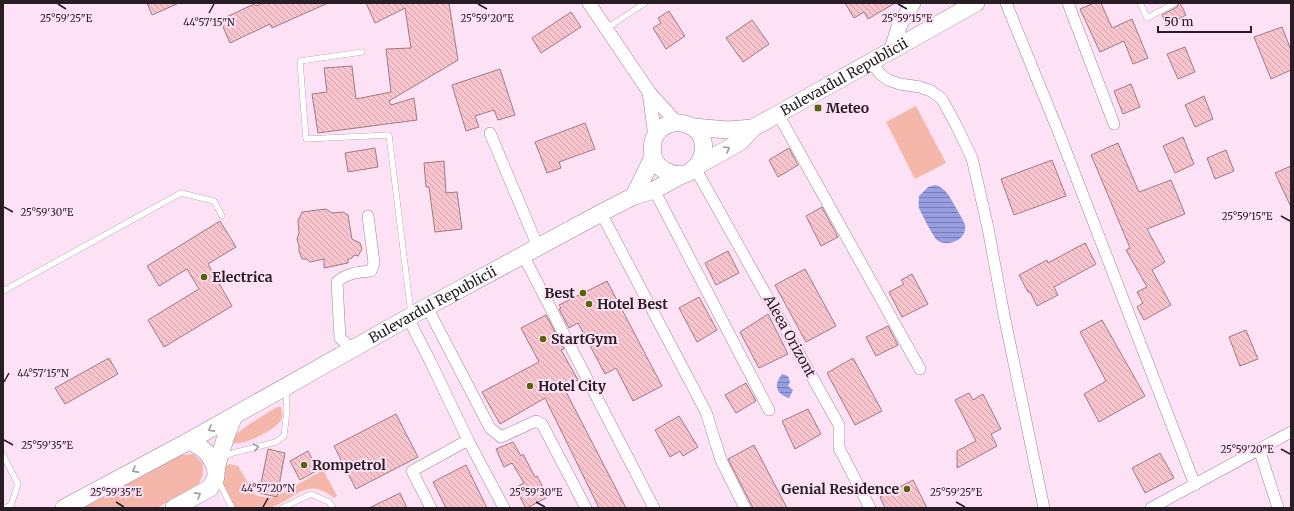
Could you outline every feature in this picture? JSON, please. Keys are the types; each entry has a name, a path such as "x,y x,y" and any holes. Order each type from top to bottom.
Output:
{"main road":[{"path":"892,49 900,24 913,3"},
{"name":"Bulevardul Republicii","path":"64,508 189,441 427,307 523,255 634,196 654,190 691,170 740,142 754,128 976,3"},
{"path":"634,196 653,157 653,143 655,137 664,127 670,124 685,125 699,133 703,141 704,150 702,159 691,170 673,174 664,171 653,157"},
{"name":"Bulevardul Republicii","path":"685,125 728,130 754,128"},
{"path":"174,508 210,488 226,436 234,416"},
{"path":"189,441 207,451 217,469"}],"street":[{"path":"589,3 649,92 685,125"},
{"path":"1006,3 1059,133 1195,485"},
{"path":"1068,3 1114,124"},
{"path":"871,61 880,74 888,80 900,84 920,87 931,91 942,99 972,158 988,228 1004,315 1044,508"},
{"path":"649,92 655,137"},
{"path":"778,114 920,368"},
{"path":"490,133 538,247"},
{"name":"Aleea Orizont","path":"691,170 839,425 839,448 870,508"},
{"path":"654,190 769,410"},
{"path":"601,213 706,412 722,460 745,508"},
{"path":"352,349 340,338 337,282 342,277 354,273 371,271 374,263 368,216"},
{"path":"523,255 654,508"},
{"path":"427,307 490,428 501,436 536,421 542,424 586,508"},
{"path":"410,317 468,440 504,508"},
{"path":"1151,508 1291,432"},
{"path":"431,508 412,472 468,440"},
{"path":"1259,449 1278,508"}],"lane":[{"path":"606,28 645,3"},
{"path":"1140,3 1147,18 1175,3"},
{"path":"362,52 300,61 306,139 389,135 410,317"},
{"path":"3,291 181,193 214,201 222,216"},
{"path":"232,508 217,469 232,453 276,442 284,436 287,410 286,386"},
{"path":"3,455 18,484 11,505 5,508"},
{"path":"282,508 311,494 329,502 333,508"}],"shaded area":[{"path":"916,106 946,163 915,179 886,122"},
{"path":"277,407 281,407 282,417 278,424 273,428 251,440 232,443 231,438 248,425"},
{"path":"194,454 203,464 203,474 199,484 157,508 83,508 180,455"},
{"path":"230,464 238,466 255,495 271,498 323,470 337,496 334,498 325,492 316,489 309,489 269,508 235,508 220,480 221,468"}],"water":[{"path":"935,185 942,188 947,193 965,225 963,235 951,243 941,242 935,238 919,208 919,196 928,187"},
{"path":"782,374 788,376 790,382 788,386 793,390 789,398 781,394 777,389 777,382"}],"building":[{"path":"147,3 179,3 152,15"},
{"path":"263,3 328,3 272,28 270,24 230,43 220,20 254,4 256,6"},
{"path":"366,3 449,3 458,60 389,101 391,105 414,98 417,120 318,133 312,94 327,92 324,68 352,66 356,99 391,92 386,49 411,48 405,8 375,23"},
{"path":"845,3 895,3 868,19 864,12 854,18"},
{"path":"1094,3 1101,3 1112,28 1132,19 1148,58 1133,64 1124,41 1100,52 1080,9"},
{"path":"1179,3 1186,15 1167,25 1162,15 1177,7"},
{"path":"669,11 685,36 666,49 653,28 661,23 658,18"},
{"path":"571,12 581,27 541,53 532,38"},
{"path":"752,20 769,44 743,62 726,38"},
{"path":"1282,27 1291,50 1291,70 1271,79 1254,37"},
{"path":"1185,47 1195,72 1178,79 1167,54"},
{"path":"500,69 515,115 498,120 494,110 475,116 479,127 466,131 452,85"},
{"path":"1131,84 1140,107 1123,114 1114,91"},
{"path":"1204,96 1213,119 1195,127 1185,105"},
{"path":"585,123 595,149 559,162 561,168 547,173 535,142"},
{"path":"1183,137 1194,164 1175,173 1163,146"},
{"path":"1118,143 1139,192 1171,180 1185,214 1147,229 1165,262 1152,270 1171,305 1144,320 1137,307 1143,303 1137,292 1147,287 1126,250 1130,248 1091,155"},
{"path":"375,148 378,167 348,172 345,153"},
{"path":"789,148 798,165 778,177 769,160"},
{"path":"1226,150 1234,171 1215,179 1207,158"},
{"path":"1052,160 1066,196 1014,215 1001,179"},
{"path":"444,161 446,193 457,192 462,229 435,232 429,187 426,187 424,163"},
{"path":"1291,166 1291,207 1275,173"},
{"path":"822,207 838,237 821,246 806,216"},
{"path":"326,209 332,213 343,212 348,215 352,239 360,243 362,249 358,256 354,255 352,258 348,259 348,263 324,268 324,259 310,262 307,259 302,259 297,239 299,233 298,221 302,212"},
{"name":"Electrica","path":"220,221 236,247 208,264 232,306 164,347 148,320 199,289 187,269 159,286 147,266"},
{"path":"1085,243 1096,264 1054,287 1058,295 1037,306 1019,275 1047,260 1048,263"},
{"path":"728,251 739,273 716,285 705,263"},
{"path":"805,269 836,326 806,342 775,285"},
{"path":"912,274 928,304 902,317 889,292 904,284 901,280"},
{"path":"607,281 662,386 633,401 616,368 605,374 578,323 569,328 559,309 561,308 559,305"},
{"path":"699,297 717,330 697,342 679,308"},
{"path":"768,314 788,354 759,368 740,332"},
{"path":"546,315 564,349 561,350 578,380 564,388 626,508 599,508 545,398 500,424 482,392 539,362 521,328"},
{"path":"1102,320 1145,396 1099,422 1084,394 1106,381 1080,332"},
{"path":"888,326 898,345 876,356 866,337"},
{"path":"1246,330 1258,359 1240,366 1229,337"},
{"path":"109,358 118,374 65,404 55,388"},
{"path":"853,358 882,411 855,425 827,373"},
{"path":"746,383 756,401 736,413 725,395"},
{"path":"969,393 973,400 983,394 1001,429 991,434 997,446 957,468 957,451 976,441 955,400"},
{"path":"808,409 821,434 795,449 782,421"},
{"path":"396,414 418,457 356,489 334,446"},
{"path":"679,416 698,447 683,456 680,451 670,457 655,430"},
{"path":"513,442 521,456 523,454 535,477 537,476 548,497 527,508 515,488 524,483 512,463 504,467 496,449"},
{"path":"754,445 787,508 753,508 728,459"},
{"path":"268,449 285,453 277,497 259,493"},
{"name":"Rompetrol","path":"308,451 318,470 300,480 290,461"},
{"path":"1160,453 1174,478 1145,493 1132,468"},
{"path":"466,465 487,508 446,508 433,482"},
{"name":"Genial Residence","path":"913,480 927,508 885,508 880,497"},
{"path":"400,493 407,508 369,508"}],"place":[{"name":"Meteo","path":"818,108"},
{"name":"Electrica","path":"204,277"},
{"name":"Best","path":"583,293"},
{"name":"Hotel Best","path":"589,304"},
{"name":"StartGym","path":"543,339"},
{"name":"Hotel City","path":"530,386"},
{"name":"Rompetrol","path":"304,465"},
{"name":"Genial Residence","path":"907,489"}]}
